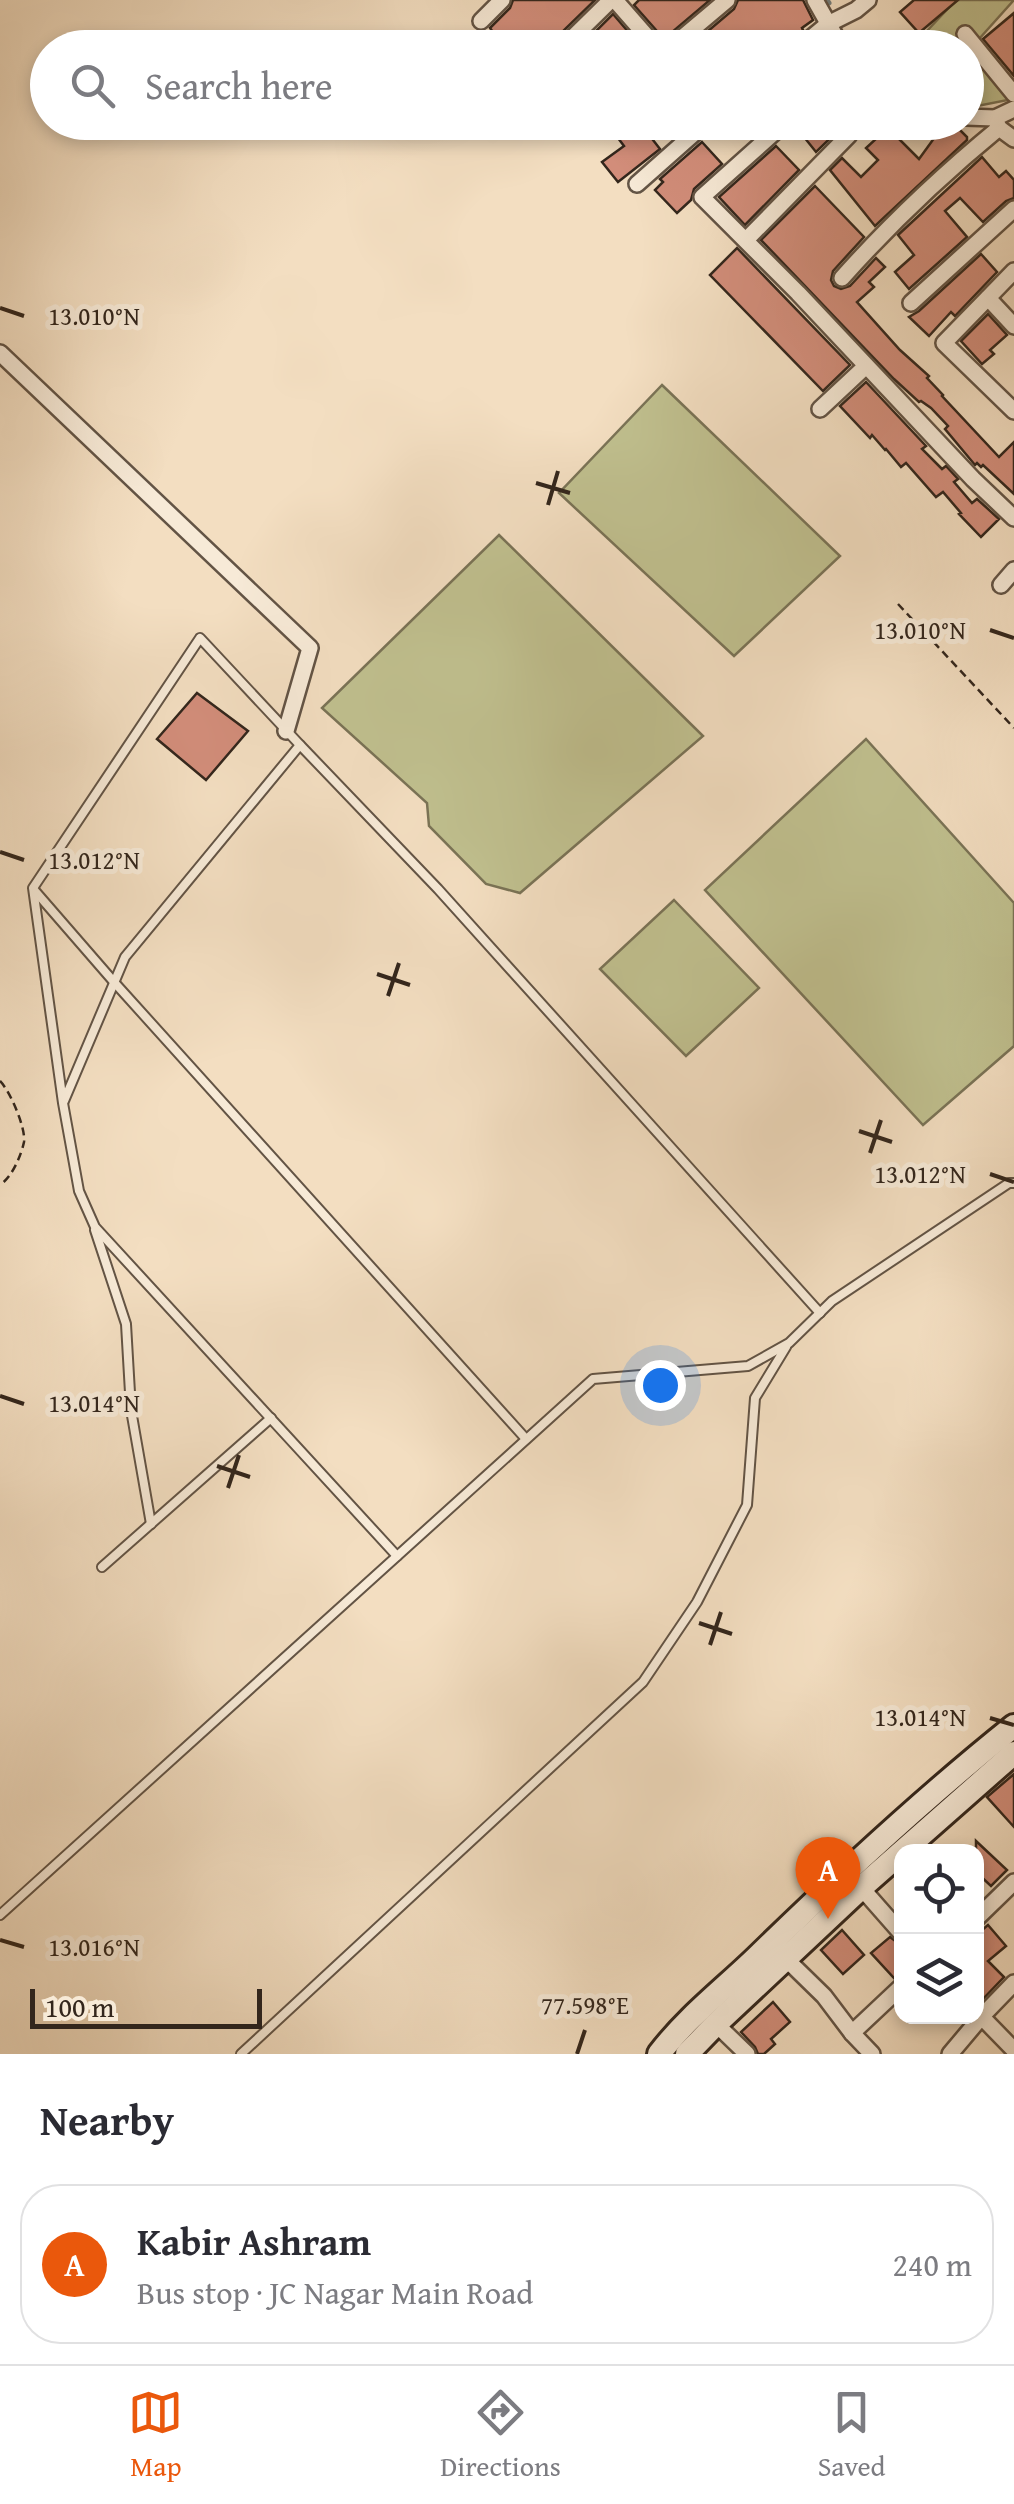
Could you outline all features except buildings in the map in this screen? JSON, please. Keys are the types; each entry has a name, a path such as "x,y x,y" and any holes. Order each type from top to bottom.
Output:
{"main road":[{"path":"659,2054 684,2024 778,1951 854,1879 928,1799 1014,1726"},
{"path":"854,1879 1014,1753"},
{"path":"687,2054 778,1951"}],"street":[{"path":"481,21 502,0"},
{"path":"581,30 613,0 640,30"},
{"path":"691,30 727,0"},
{"path":"815,0 832,30"},
{"path":"821,30 868,0"},
{"path":"984,58 1014,94"},
{"path":"984,135 1014,109"},
{"path":"984,120 997,123 1014,139"},
{"path":"638,184 687,140"},
{"path":"766,140 702,197 1014,518"},
{"path":"746,240 845,140"},
{"path":"842,278 878,237 979,140"},
{"path":"911,302 1014,208"},
{"path":"1014,271 944,343 1014,411"},
{"path":"988,298 1014,326"},
{"path":"0,353 310,648 286,730"},
{"path":"820,409 866,366"},
{"path":"1001,584 1014,570"},
{"path":"854,1879 894,1925"},
{"path":"984,1912 1012,1887"},
{"path":"778,1951 824,1996 872,2054"},
{"path":"984,2010 1014,1983"},
{"path":"852,2033 894,1994"},
{"path":"984,2019 1014,2050"},
{"path":"716,2024 747,2054"},
{"path":"950,2054 972,2024"}],"lane":[{"path":"150,1524 131,1410 126,1324 79,1191 33,888 200,638 438,889 820,1313"},
{"path":"63,1103 125,957 300,745"},
{"path":"33,888 526,1439"},
{"path":"0,1915 593,1379 748,1366 788,1343 832,1301 1009,1182 1014,1183"},
{"path":"94,1227 397,1556"},
{"path":"241,2054 643,1682 698,1602 746,1505 755,1398 788,1343"},
{"path":"102,1566 271,1418"}],"path":[{"path":"898,604 1014,728"},
{"path":"0,1081 9,1094 25,1138 7,1180 0,1185"}],"green space":[{"path":"956,0 1014,0 984,33 984,30 928,30"},
{"path":"984,64 1013,99 984,105"},
{"path":"662,385 840,556 734,656 559,493"},
{"path":"499,535 703,736 520,893 486,884 429,826 427,803 322,708"},
{"path":"866,739 1014,903 1014,1046 923,1125 705,890"},
{"path":"674,900 759,988 686,1056 600,969"}],"place":[{"name":"Kabir Ashram","path":"828,1919"}]}
